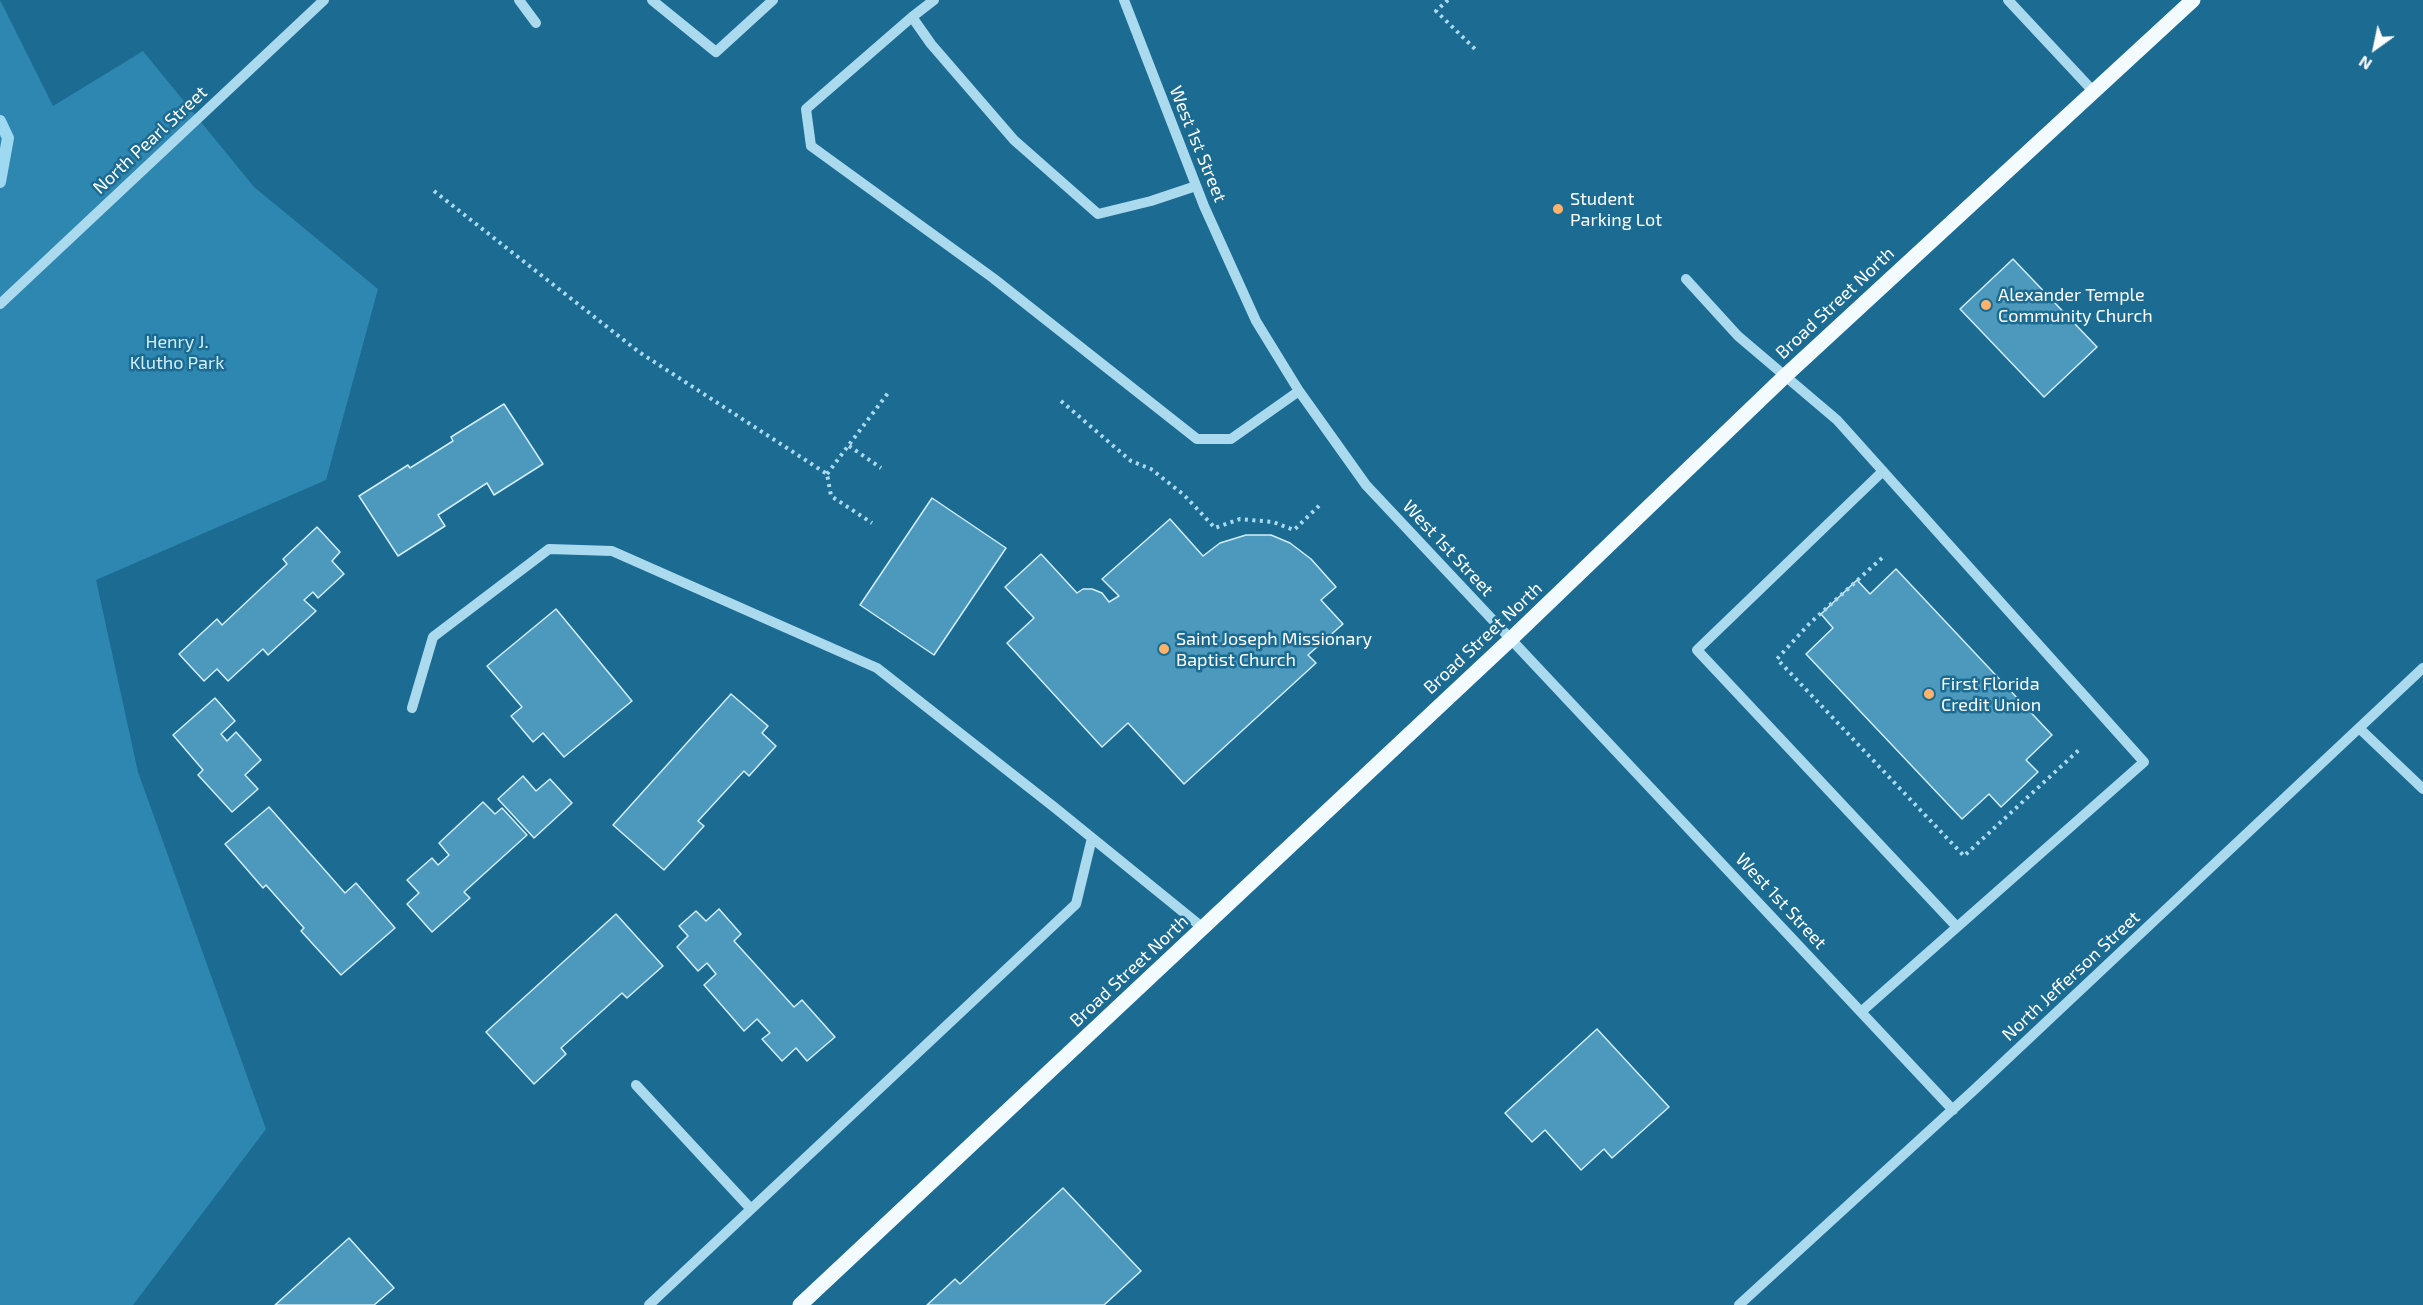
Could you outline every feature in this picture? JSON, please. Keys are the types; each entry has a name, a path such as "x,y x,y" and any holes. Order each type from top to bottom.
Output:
{"main road":[{"name":"Broad Street North","path":"800,1305 1511,639 1785,376 2193,0"}],"street":[{"name":"North Pearl Street","path":"0,304 324,0"},
{"path":"519,0 537,23"},
{"path":"652,0 716,52 773,0"},
{"path":"934,0 806,109 811,146 993,278 1197,439 1231,439 1299,392"},
{"name":"West 1st Street","path":"1124,0 1196,186 1256,321 1299,392 1366,485 1953,1110"},
{"path":"2008,0 2093,91"},
{"path":"912,17 931,44 1014,140 1098,214 1151,201 1196,186"},
{"path":"1686,279 1738,336 1837,420 2144,762 1862,1011"},
{"path":"1883,471 1697,650 1957,927"},
{"path":"412,708 433,637 549,549 612,551 877,668 1203,928"},
{"name":"North Jefferson Street","path":"1739,1305 1953,1110 2423,668"},
{"path":"2359,728 2423,789"},
{"path":"649,1305 1077,904 1092,838"},
{"path":"636,1085 751,1209"}],"path":[{"path":"1448,0 1436,10 1477,51"},
{"path":"434,190 639,352 827,474 831,496 873,523"},
{"path":"827,474 888,393"},
{"path":"1061,401 1131,461 1151,469 1185,495 1215,528 1240,519 1273,522 1294,530 1322,503"},
{"path":"849,446 881,468"},
{"path":"1882,558 1809,624 1777,659 1964,856 2081,747"}],"green space":[{"name":"Henry J. Klutho Park","path":"0,0 53,106 143,51 254,187 378,289 326,480 96,580 138,772 266,1129 133,1305 0,1305"}],"building":[{"path":"2013,259 2097,347 2044,397 1960,309"},
{"path":"504,404 543,464 494,495 487,483 438,515 445,526 398,556 359,496 408,465 410,468 453,441 451,437"},
{"path":"932,498 1006,548 934,655 860,605"},
{"name":"Saint Joseph Missionary Baptist Church","path":"1170,519 1203,556 1220,543 1246,535 1271,535 1290,543 1311,559 1336,587 1321,600 1343,624 1308,655 1316,663 1184,784 1128,723 1102,747 1007,643 1034,618 1005,587 1041,554 1077,593 1083,589 1092,589 1102,593 1109,602 1119,596 1102,579"},
{"path":"317,527 340,552 332,561 344,574 318,598 313,592 304,600 316,611 268,655 263,649 228,681 217,669 204,681 179,654 217,619 222,625 287,564 283,559"},
{"name":"First Florida Credit Union","path":"1896,569 2052,735 2026,760 2038,772 2001,807 1989,794 1962,819 1806,654 1833,628 1821,614 1857,580 1870,594"},
{"path":"556,609 632,701 564,757 543,733 533,742 511,716 522,707 487,666"},
{"path":"731,694 768,726 762,733 776,746 749,776 744,771 698,821 704,826 664,870 613,825"},
{"path":"215,698 235,721 221,734 227,741 236,732 261,760 245,775 258,789 232,812 198,775 203,770 173,735"},
{"path":"523,776 536,791 550,779 572,803 534,838 498,799"},
{"path":"483,802 495,814 502,808 527,835 464,892 470,898 432,932 407,904 419,893 407,880 432,858 438,865 449,855 439,843"},
{"path":"269,807 345,893 356,883 395,928 341,975 301,931 304,928 266,885 263,888 225,844"},
{"path":"719,909 741,934 734,941 794,1007 802,1000 835,1037 807,1061 796,1048 782,1061 762,1039 770,1033 757,1019 744,1031 704,985 716,974 707,963 698,971 677,947 688,936 679,926 696,911 706,921"},
{"path":"616,914 663,966 627,998 622,993 561,1048 566,1054 534,1084 486,1032"},
{"path":"1597,1029 1669,1107 1612,1158 1604,1149 1581,1170 1545,1130 1532,1142 1505,1113"},
{"path":"1063,1188 1141,1271 1104,1305 927,1305 955,1279 960,1284"},
{"path":"349,1238 394,1288 374,1305 275,1305"}],"waterway":[{"path":"0,121 8,138 0,182"}],"place":[{"name":"Student Parking Lot","path":"1558,209"},
{"name":"Alexander Temple Community Church","path":"1986,305"},
{"name":"Saint Joseph Missionary Baptist Church","path":"1164,649"},
{"name":"First Florida Credit Union","path":"1929,694"}]}
